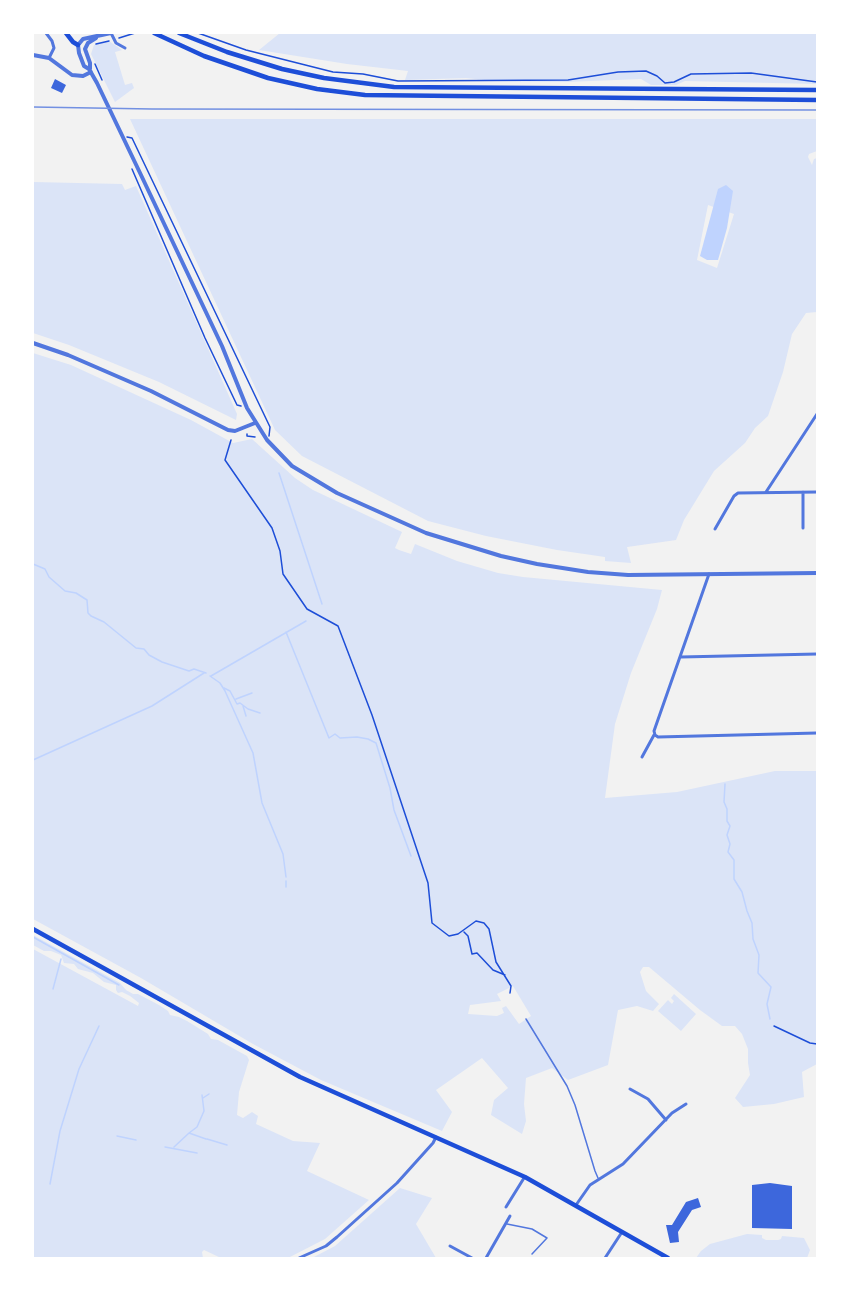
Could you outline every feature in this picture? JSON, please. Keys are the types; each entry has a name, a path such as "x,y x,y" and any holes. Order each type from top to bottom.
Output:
{"main road":[{"path":"66,33 70,40 78,45"},
{"path":"154,33 204,56 268,78 317,89 365,95 817,100"},
{"path":"180,33 227,52 282,69 324,78 394,87 817,90"},
{"path":"33,929 300,1077 525,1177 668,1258"}],"street":[{"path":"46,33 54,48 48,58"},
{"path":"124,48 113,39 111,33 86,38 78,45 83,63 99,83 222,346 247,408 267,440 292,466 363,506 426,533 501,556 588,572 628,575 817,573"},
{"path":"90,71 85,48 98,36"},
{"path":"33,55 48,58 72,75 83,76 90,71"},
{"path":"33,343 151,391 228,430 237,430 255,423"},
{"path":"766,492 817,414"},
{"path":"802,492 803,528"},
{"path":"715,529 736,494 817,492"},
{"path":"642,757 655,735 654,730 709,574"},
{"path":"681,657 817,654"},
{"path":"655,735 658,737 817,734"},
{"path":"630,1089 648,1099 666,1120"},
{"path":"576,1205 590,1185 623,1164 666,1120 686,1104"},
{"path":"299,1258 326,1246 337,1237 402,1178 436,1137"},
{"path":"506,1207 525,1177"},
{"path":"486,1258 510,1216"},
{"path":"605,1258 622,1232"},
{"path":"450,1246 472,1258"}],"lane":[{"path":"526,1019 567,1086 598,1178"},
{"path":"506,1224 532,1229 547,1238 532,1254"}],"path":[{"path":"93,45 135,33"},
{"path":"198,33 246,50 333,72 363,74 398,81 568,80 646,70 664,83 674,82 691,74 751,73 817,82"},
{"path":"94,62 103,80 99,83"},
{"path":"128,137 132,138 271,434 267,440"},
{"path":"132,169 205,338 237,405"},
{"path":"247,434 247,436 255,437"},
{"path":"231,440 225,460 272,528 280,551 283,574 307,609 338,626 372,715 428,883 432,923 449,936 454,936 476,921 487,925 496,962 511,987 510,993"},
{"path":"463,931 468,936 472,954 477,953 493,970 506,976"},
{"path":"774,1026 817,1044"}],"shaded area":[{"path":"280,33 817,33 817,84 685,81 676,85 651,85 641,79 566,82 494,81 466,78 405,80 408,71 259,50"},
{"path":"109,41 122,50 115,52 125,85 132,83 134,88 115,102 91,54 94,45"},
{"path":"130,119 817,119 817,151 809,154 808,157 812,165 814,159 817,158 817,312 806,313 792,334 783,372 768,416 755,428 745,443 714,471 684,520 676,540 627,547 631,563 605,561 605,557 486,536 428,521 302,456 275,430","holes":["708,205 734,214 717,268 697,260"]},
{"path":"33,182 122,184 125,190 136,186 237,414 236,420 159,382 69,345 33,333"},
{"path":"33,353 71,365 191,420 233,443 252,439 295,478 313,490 402,532 395,548 399,550 411,554 415,544 457,561 498,573 662,590 615,724 605,798 677,792 775,771 817,771 817,1064 802,1072 804,1097 774,1104 743,1107 735,1098 750,1075 748,1049 742,1034 735,1026 722,1026 649,967 643,967 640,972 646,991 659,1004 653,1011 637,1006 618,1010 608,1065 568,1080 552,1068 526,1078 524,1104 526,1121 522,1134 491,1115 494,1100 508,1088 482,1058 436,1090 452,1112 442,1131 321,1080 33,919","holes":["513,986 531,1016 519,1024 506,1006 502,1008 504,1013 497,1016 468,1014 470,1005 501,1001 497,994"]},
{"path":"33,935 120,983 133,994 138,994 159,1005 170,1015 187,1021 208,1034 211,1039 218,1040 247,1056 249,1060 239,1092 237,1115 243,1118 252,1112 258,1116 256,1124 293,1141 320,1143 307,1171 369,1200 325,1239 288,1258 221,1258 204,1250 203,1258 33,1258 33,949 138,1006 139,1003 122,992 118,993 116,985 104,982 93,973 78,969 74,964 64,963 61,955 44,951 33,945"},
{"path":"674,994 696,1014 681,1031 658,1011 668,1000 672,1004 674,1001 671,998"},
{"path":"400,1188 432,1198 416,1224 436,1258 312,1258 335,1246"},
{"path":"747,1234 762,1235 762,1238 766,1240 778,1240 782,1236 804,1238 810,1250 807,1258 696,1258 710,1244"}],"water":[{"path":"726,185 733,191 727,228 718,260 707,260 700,256 718,189"}],"building":[{"path":"55,79 66,85 62,93 51,88"},
{"path":"770,1183 792,1186 792,1229 752,1228 752,1185"},
{"path":"698,1198 701,1207 692,1210 678,1232 679,1242 670,1243 666,1225 672,1225 686,1202"}],"waterway":[{"path":"279,473 322,604"},
{"path":"33,564 45,569 49,577 65,591 76,593 87,600 88,613 91,616 104,622 136,648 144,649 149,655 162,662 189,671 194,669 206,673"},
{"path":"211,676 306,621"},
{"path":"286,632 329,738 335,734 340,738 357,737 376,743 390,788 394,810 411,856"},
{"path":"33,760 152,706 204,673"},
{"path":"210,676 220,683 225,691 253,753 262,803 283,854 286,877"},
{"path":"224,688 230,691 237,704 240,703 260,713"},
{"path":"236,699 252,693"},
{"path":"243,706 246,716"},
{"path":"725,784 724,802 730,826 727,835 730,844 728,852 734,860 734,879 742,892 752,923 753,939 759,955 758,973 771,987 767,1004 770,1019"},
{"path":"286,881 286,887"},
{"path":"33,937 119,985"},
{"path":"53,989 61,959"},
{"path":"50,1184 60,1131 79,1069 99,1026"},
{"path":"203,1098 209,1094"},
{"path":"189,1133 197,1127 204,1111 202,1095"},
{"path":"174,1147 189,1133 206,1139"},
{"path":"117,1136 136,1140"},
{"path":"207,1139 227,1145"},
{"path":"165,1147 197,1153"}],"railway":[{"path":"33,107 817,110"}]}
